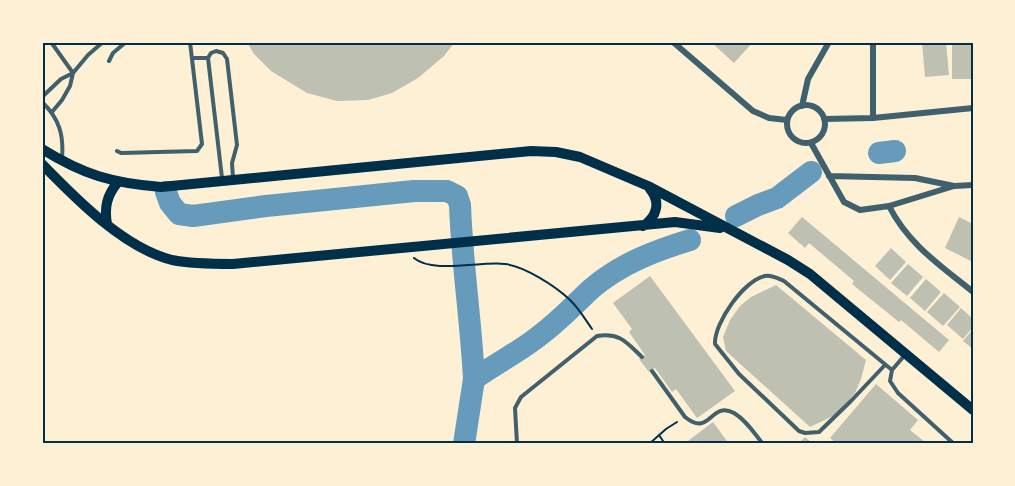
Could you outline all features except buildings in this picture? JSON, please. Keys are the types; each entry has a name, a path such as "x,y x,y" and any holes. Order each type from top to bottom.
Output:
{"main road":[{"path":"42,149 84,172 118,182 161,187 531,151 556,152 580,157 648,186 788,260 810,274 973,410"},
{"path":"42,164 107,224 129,240 153,253 173,260 205,264 233,264 470,243 675,222 730,230"},
{"path":"107,224 106,201 110,191 118,182"},
{"path":"643,226 654,215 657,207 653,192 648,186"}],"street":[{"path":"673,42 753,111 769,118 787,120"},
{"path":"802,106 808,79 829,42"},
{"path":"873,42 873,118"},
{"path":"802,106 816,108 824,119 825,126 822,134 811,143 800,142 795,140 788,131 787,120 793,111 802,106"},
{"path":"824,119 873,118 973,108"},
{"path":"811,143 844,202 860,210 890,206 954,186 973,185"},
{"path":"829,176 915,178 954,186"},
{"path":"890,206 897,221 915,245 973,292"}],"lane":[{"path":"51,42 73,73 70,86 52,112"},
{"path":"42,97 61,79 73,73 104,42"},
{"path":"109,61 113,53 126,42"},
{"path":"117,151 121,153 201,149 190,42"},
{"path":"216,51 223,53 227,59 237,145 228,181 208,58 216,51"},
{"path":"193,58 208,58"},
{"path":"42,102 52,112 60,127 63,144 61,161"},
{"path":"885,366 819,432 805,433 800,431 739,374 715,344 715,339 724,314 744,290 763,277 772,276 784,281 892,370"},
{"path":"517,444 515,408 521,397 597,336 610,333 622,338 642,357"},
{"path":"906,354 892,370 890,381 898,393 954,444"},
{"path":"651,371 685,417 692,422 700,425 723,410 732,412 743,420 763,444"}],"path":[{"path":"411,248 414,258 420,263 455,266 507,264 541,278 570,300 597,336"},
{"path":"649,444 685,417"},
{"path":"659,435 665,444"}],"waterway":[{"path":"879,153 895,151"},
{"path":"736,216 777,198 811,172"},
{"path":"166,192 170,203 179,214 193,216 414,191 447,191 457,196 460,205 474,379"},
{"path":"464,444 474,379 539,336 591,289 614,272 651,254 690,240"}]}
